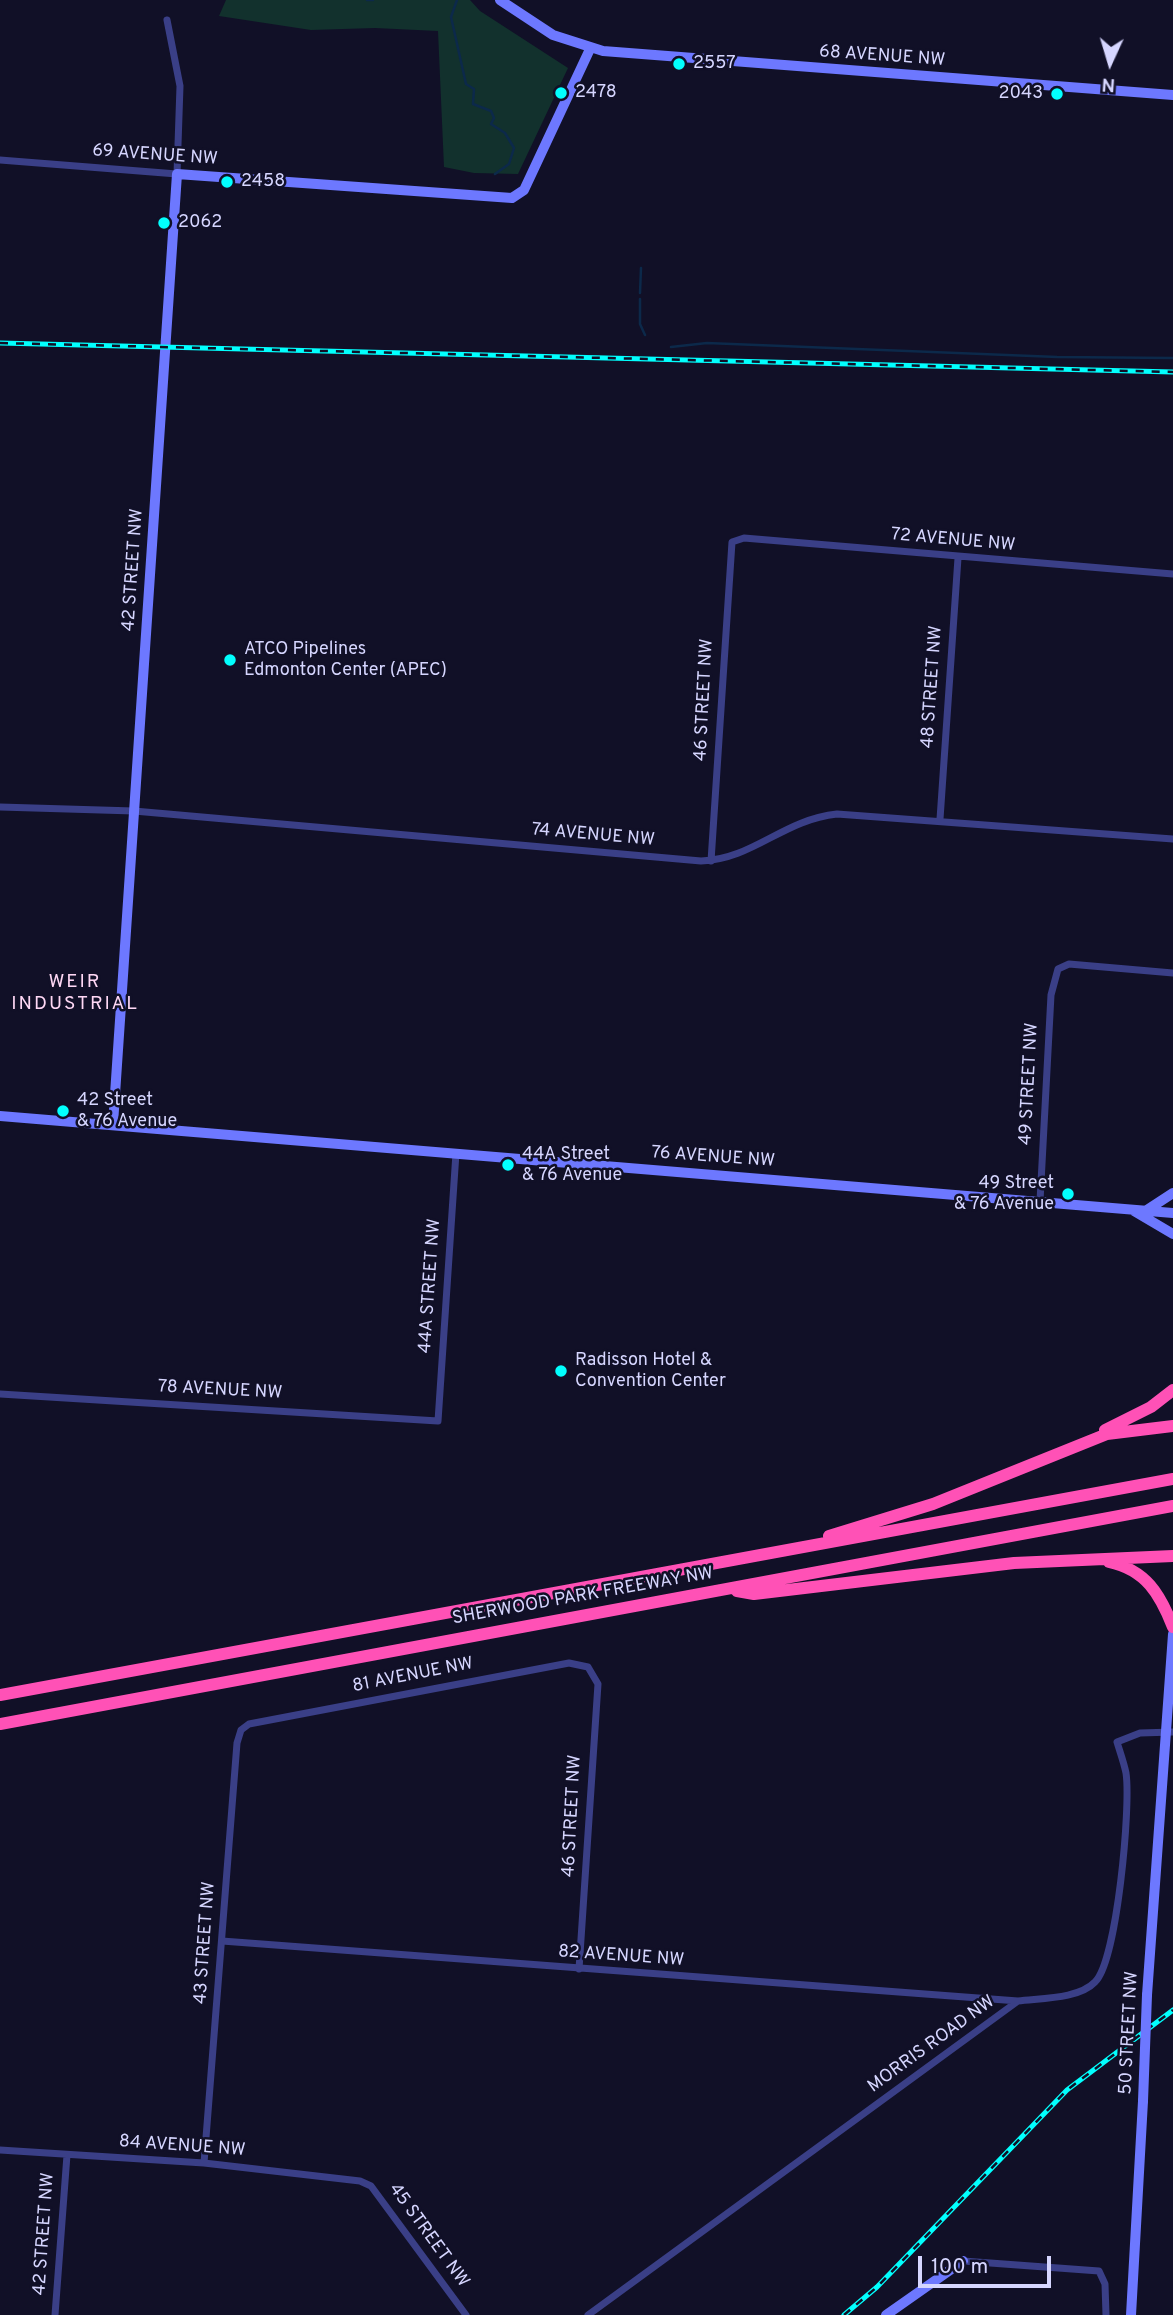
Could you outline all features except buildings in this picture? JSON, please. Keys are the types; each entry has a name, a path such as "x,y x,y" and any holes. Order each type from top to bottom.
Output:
{"highway":[{"path":"799,1548 851,1528 933,1504 1080,1444 1151,1407 1173,1390"},
{"path":"1080,1444 1134,1429 1173,1426"},
{"name":"SHERWOOD PARK FREEWAY NW","path":"0,1695 1173,1479"},
{"name":"SHERWOOD PARK FREEWAY NW","path":"0,1724 1173,1506"},
{"path":"723,1590 754,1594 965,1567 1173,1556"},
{"path":"1095,1559 1138,1572 1161,1597 1173,1627"}],"street":[{"path":"500,0 553,34 590,49"},
{"name":"42 STREET NW","path":"113,1124 177,174 180,86 167,20"},
{"name":"68 AVENUE NW","path":"590,49 1173,95"},
{"name":"69 AVENUE NW","path":"0,160 501,199 516,196 524,190 590,49"},
{"name":"72 AVENUE NW","path":"732,542 744,538 1173,575"},
{"name":"46 STREET NW","path":"711,861 732,542"},
{"name":"48 STREET NW","path":"940,819 958,558"},
{"name":"74 AVENUE NW","path":"0,807 134,811 711,861 735,856 789,826 821,816 855,814 1173,839"},
{"name":"49 STREET NW","path":"1040,1202 1051,995 1058,969 1069,964 1173,972"},
{"name":"76 AVENUE NW","path":"0,1116 1173,1213"},
{"name":"44A STREET NW","path":"439,1421 456,1153"},
{"path":"1146,1211 1173,1193"},
{"path":"1130,1209 1173,1234"},
{"name":"78 AVENUE NW","path":"0,1394 439,1421"},
{"name":"50 STREET NW","path":"1131,2315 1147,1996 1167,1753 1171,1734 1173,1634"},
{"name":"81 AVENUE NW","path":"243,1727 256,1721 569,1663 588,1667"},
{"name":"46 STREET NW","path":"579,1969 598,1684 588,1667"},
{"name":"43 STREET NW","path":"204,2163 237,1743 243,1727"},
{"name":"MORRIS ROAD NW","path":"588,2315 1018,2001 1086,1989 1102,1973 1124,1863 1126,1774 1117,1742 1139,1733 1171,1734"},
{"name":"82 AVENUE NW","path":"222,1941 1018,2001"},
{"name":"84 AVENUE NW","path":"0,2150 204,2163 344,2177 360,2181"},
{"name":"42 STREET NW","path":"55,2315 67,2155"},
{"name":"45 STREET NW","path":"360,2181 372,2186 466,2315"},
{"path":"886,2315 963,2261 1099,2271 1105,2284 1106,2315"}],"green space":[{"path":"226,0 470,0 480,11 568,68 518,174 474,173 444,167 438,31 375,28 311,30 219,16"}],"waterway":[{"path":"367,0 373,0"},
{"path":"457,0 451,17 466,84 474,89 473,104 491,111 494,118 491,124 505,133 514,148 509,164 495,174"},
{"path":"640,293 641,268"},
{"path":"640,299 640,324 645,335"},
{"path":"671,347 707,343 1057,357 1173,358"}],"railway":[{"path":"0,343 1173,372"},
{"path":"844,2315 877,2287 1067,2090 1173,2010"}],"place":[{"name":"2557","path":"679,64"},
{"name":"2478","path":"561,93"},
{"name":"2043","path":"1057,94"},
{"name":"2458","path":"227,182"},
{"name":"2062","path":"164,223"},
{"name":"ATCO Pipelines Edmonton Center (APEC)","path":"230,660"},
{"name":"42 Street & 76 Avenue","path":"63,1111"},
{"name":"44A Street & 76 Avenue","path":"508,1165"},
{"name":"49 Street & 76 Avenue","path":"1068,1194"},
{"name":"Radisson Hotel & Convention Center","path":"561,1371"}],"district":[{"name":"WEIR INDUSTRIAL","path":"75,994"}]}
